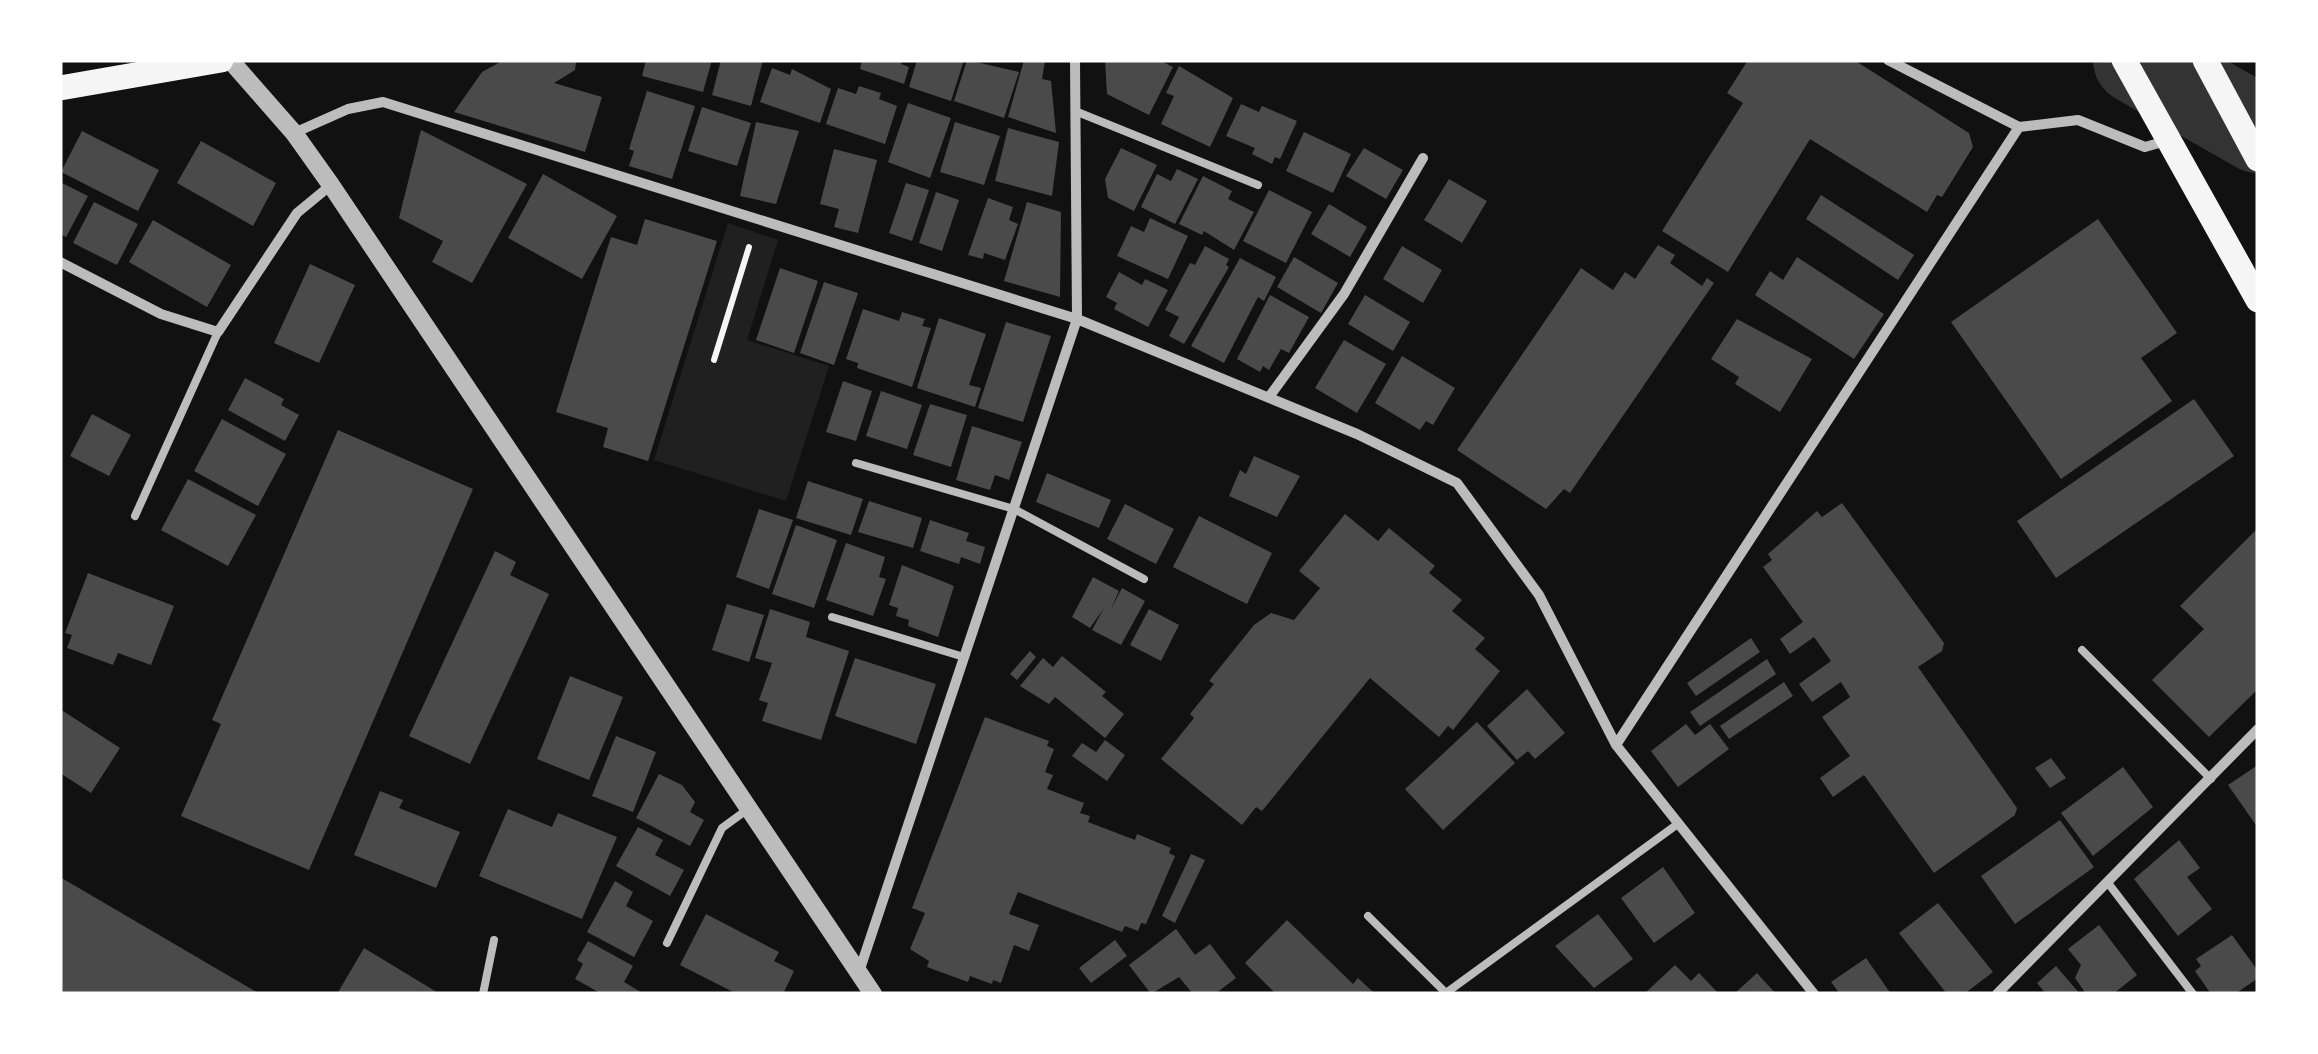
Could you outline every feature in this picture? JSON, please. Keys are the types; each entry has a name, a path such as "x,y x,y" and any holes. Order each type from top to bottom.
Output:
{"main road":[{"path":"60,88 221,60"},
{"path":"2124,60 2258,300"},
{"path":"2205,60 2258,158"}],"street":[{"path":"230,60 294,133 331,186 750,807 864,987"},
{"path":"864,987 964,658 1077,319 1074,60"},
{"path":"1888,60 2019,127 2078,120 2145,147 2171,147"},
{"path":"294,133 348,109 382,102 1077,319 1268,396 1456,484 1539,595 1616,744 1814,994"},
{"path":"1616,744 2019,127"},
{"path":"1268,396 1344,294 1423,158"},
{"path":"60,262 160,314 218,332 297,214 331,186"},
{"path":"1998,994 2258,730"}],"lane":[{"path":"1075,111 1258,185"},
{"path":"135,516 218,332"},
{"path":"856,463 1014,509 1144,578"},
{"path":"832,617 964,658"},
{"path":"2082,650 2211,779"},
{"path":"667,944 722,828 750,807"},
{"path":"1368,916 1446,994 1679,823"},
{"path":"2108,883 2194,994"},
{"path":"483,994 494,940"}],"path":[{"path":"714,360 758,217"}],"shaded area":[{"path":"728,223 778,240 747,340 829,366 786,501 654,460"}],"building":[{"path":"646,60 712,60 703,92 642,76"},
{"path":"721,60 763,60 751,106 712,95"},
{"path":"862,60 902,60 901,64 909,67 904,84 860,69"},
{"path":"917,60 964,60 951,101 909,87"},
{"path":"967,60 1019,72 1004,118 954,101"},
{"path":"1024,60 1045,61 1042,79 1051,81 1056,133 1008,117"},
{"path":"1105,60 1159,60 1173,67 1149,115 1107,94"},
{"path":"1748,60 1854,60 1969,133 1973,147 1942,197 1937,195 1927,212 1810,139 1728,272 1662,231 1743,103 1727,93"},
{"path":"500,62 576,62 575,70 554,83 602,97 585,152 454,112 482,72"},
{"path":"1179,66 1233,98 1210,147 1161,124 1174,96 1166,93"},
{"path":"772,68 790,75 792,69 831,89 820,123 760,102"},
{"path":"859,86 881,93 879,99 897,106 885,144 826,124 838,88 856,94"},
{"path":"647,91 695,106 672,179 629,166 634,151 629,149"},
{"path":"908,103 951,118 930,178 888,162"},
{"path":"1241,104 1259,112 1262,106 1297,121 1280,159 1275,157 1272,164 1252,154 1255,148 1226,136"},
{"path":"702,107 751,123 737,166 688,151"},
{"path":"756,122 799,131 776,204 740,196"},
{"path":"955,122 1000,136 984,185 940,172"},
{"path":"1008,128 1059,142 1052,196 995,181"},
{"path":"421,130 527,184 472,283 432,262 443,241 399,218"},
{"path":"82,131 159,170 138,211 61,172"},
{"path":"1304,132 1351,154 1333,193 1286,171"},
{"path":"201,141 276,183 253,226 177,183"},
{"path":"1121,148 1157,165 1134,211 1108,198 1105,179"},
{"path":"1364,148 1403,170 1386,199 1346,176"},
{"path":"834,149 877,160 858,233 834,227 839,209 820,204"},
{"path":"1177,169 1198,179 1175,224 1141,207 1157,174 1171,181"},
{"path":"543,174 617,216 582,279 508,238"},
{"path":"1203,176 1232,191 1228,199 1254,212 1234,250 1204,231 1202,235 1179,224"},
{"path":"1449,179 1487,201 1462,243 1424,220"},
{"path":"60,182 88,196 66,237 60,234"},
{"path":"906,183 929,190 912,241 889,233"},
{"path":"1269,190 1312,212 1286,263 1243,241"},
{"path":"936,192 959,200 942,251 919,243"},
{"path":"1821,195 1914,255 1898,280 1806,219"},
{"path":"988,198 1013,207 1009,220 1018,224 1005,260 984,253 983,259 968,255"},
{"path":"94,202 138,224 117,265 73,243"},
{"path":"1027,202 1061,212 1060,297 1004,281"},
{"path":"1329,204 1367,227 1350,257 1311,234"},
{"path":"1150,218 1188,236 1168,279 1117,256 1131,226 1144,232"},
{"path":"645,219 717,241 648,461 603,447 608,428 556,412 611,237 637,245"},
{"path":"2098,219 2177,333 2141,358 2172,401 2061,479 1951,322"},
{"path":"153,220 231,265 207,307 129,262"},
{"path":"1658,245 1675,255 1670,263 1702,286 1707,278 1714,283 1570,493 1564,489 1546,509 1457,450 1581,268 1613,290 1625,272 1635,279"},
{"path":"1205,246 1229,259 1229,267 1184,344 1169,336 1179,317 1165,310 1190,263 1195,265"},
{"path":"1402,246 1442,270 1423,303 1383,279"},
{"path":"1294,257 1338,283 1321,313 1277,287"},
{"path":"1797,257 1884,314 1854,359 1755,295 1770,271 1783,280"},
{"path":"1240,258 1276,277 1264,301 1258,297 1224,363 1191,346"},
{"path":"310,264 355,285 319,363 274,343"},
{"path":"780,268 818,281 794,353 756,340"},
{"path":"1119,272 1142,285 1145,279 1168,290 1148,327 1114,309 1117,303 1106,297"},
{"path":"824,282 858,293 834,365 800,353"},
{"path":"1270,295 1309,317 1289,353 1281,349 1269,370 1263,366 1260,372 1237,359"},
{"path":"1365,295 1410,322 1393,351 1348,324"},
{"path":"863,309 899,321 902,312 925,319 922,326 931,328 912,387 857,368 858,363 846,359"},
{"path":"939,318 986,334 969,385 981,388 975,407 917,388"},
{"path":"1737,319 1812,359 1780,412 1735,384 1739,377 1711,359"},
{"path":"1006,322 1051,336 1023,422 978,408"},
{"path":"1344,340 1386,364 1357,413 1315,388"},
{"path":"1402,356 1455,388 1433,425 1426,421 1420,430 1375,403"},
{"path":"245,378 284,399 281,405 299,415 285,441 228,410"},
{"path":"843,381 872,391 856,441 826,432"},
{"path":"881,391 922,405 907,449 866,436"},
{"path":"2194,399 2234,456 2056,578 2017,521"},
{"path":"930,404 967,415 951,467 913,455"},
{"path":"92,414 131,435 109,476 70,456"},
{"path":"222,419 286,454 258,506 194,471"},
{"path":"972,426 1022,442 1009,480 995,475 990,490 956,480"},
{"path":"338,430 473,489 309,870 181,816 221,724 212,720"},
{"path":"1254,456 1300,476 1277,517 1229,496 1240,470 1246,474"},
{"path":"1047,473 1111,500 1099,528 1036,502"},
{"path":"188,479 256,515 228,566 161,530"},
{"path":"808,481 863,499 851,535 796,518"},
{"path":"869,501 922,518 913,548 858,532"},
{"path":"1842,503 1944,643 1942,651 1918,667 2017,808 2015,815 1934,873 1864,775 1833,797 1820,778 1850,756 1822,717 1850,697 1841,682 1812,702 1799,684 1831,661 1814,637 1790,654 1780,639 1803,622 1763,567 1772,560 1768,554 1817,511 1822,517"},
{"path":"1125,504 1174,529 1156,564 1107,539"},
{"path":"759,509 793,520 769,589 736,577"},
{"path":"1345,514 1378,541 1389,528 1435,566 1429,573 1462,600 1452,611 1485,638 1475,649 1500,671 1453,730 1448,726 1439,737 1370,678 1262,811 1256,807 1242,825 1161,759 1194,718 1190,714 1214,684 1209,681 1254,625 1271,613 1294,620 1320,588 1299,571"},
{"path":"1199,516 1272,553 1247,604 1173,567"},
{"path":"930,520 969,533 966,541 985,547 980,564 961,557 959,564 920,551"},
{"path":"796,525 837,540 814,608 772,594"},
{"path":"2258,528 2258,689 2209,737 2152,680 2204,629 2180,606"},
{"path":"846,543 885,557 879,577 886,579 873,616 826,600"},
{"path":"495,551 516,562 510,575 549,594 470,764 409,736"},
{"path":"902,565 954,586 938,637 908,626 909,620 896,616 898,608 889,605"},
{"path":"88,573 174,606 151,665 118,653 113,665 67,648 72,635 65,633"},
{"path":"1093,577 1119,591 1110,611 1122,588 1145,601 1121,645 1092,630 1104,608 1090,628 1072,617"},
{"path":"727,604 764,615 749,662 712,650"},
{"path":"770,609 810,622 806,637 849,651 821,740 762,721 768,703 759,700 772,663 755,658"},
{"path":"1149,609 1179,625 1161,661 1130,645"},
{"path":"1751,638 1760,652 1696,696 1687,683"},
{"path":"1030,651 1036,657 1017,680 1010,674"},
{"path":"1062,656 1106,692 1102,696 1124,714 1105,738 1055,697 1049,704 1020,686 1043,658 1053,667"},
{"path":"855,658 936,684 916,744 835,716"},
{"path":"1767,659 1776,674 1700,726 1690,712"},
{"path":"570,676 623,697 589,780 537,759"},
{"path":"1784,682 1793,696 1729,739 1720,726"},
{"path":"1527,689 1565,733 1535,759 1528,751 1517,760 1487,726"},
{"path":"60,709 120,748 91,793 60,773"},
{"path":"985,717 1049,741 1047,746 1054,749 1045,772 1053,775 1047,789 1084,803 1080,813 1090,816 1088,822 1135,840 1137,834 1171,848 1169,853 1175,856 1146,924 1141,923 1138,931 1125,926 1122,932 1018,892 1009,914 1039,925 1029,951 1014,945 1001,983 993,980 992,984 970,976 968,982 927,967 929,961 910,949 925,913 912,908"},
{"path":"1477,722 1515,763 1443,830 1405,789"},
{"path":"1686,724 1695,735 1710,724 1729,749 1678,787 1651,751"},
{"path":"616,736 656,752 633,812 592,796"},
{"path":"1105,740 1125,755 1107,781 1072,756 1082,743 1096,752"},
{"path":"2051,758 2066,778 2050,788 2035,768"},
{"path":"2258,765 2258,828 2228,785"},
{"path":"2123,767 2153,807 2093,856 2061,813"},
{"path":"659,774 682,785 695,802 690,812 704,820 690,846 636,818"},
{"path":"380,791 403,800 399,808 460,832 436,888 354,855"},
{"path":"508,809 552,827 558,813 617,837 582,919 479,876"},
{"path":"2060,820 2094,867 2015,924 1981,876"},
{"path":"638,827 663,840 655,855 684,870 670,896 616,866"},
{"path":"2179,840 2200,868 2187,877 2212,909 2178,936 2134,879"},
{"path":"1191,854 1205,860 1175,923 1162,916"},
{"path":"1663,867 1695,913 1654,943 1621,898"},
{"path":"60,877 260,994 60,994"},
{"path":"615,881 633,892 626,906 653,921 634,957 587,932"},
{"path":"1938,903 1993,972 1964,994 1947,994 1899,933"},
{"path":"706,914 779,952 774,961 794,971 783,994 737,994 680,965"},
{"path":"1598,914 1633,959 1594,988 1555,946"},
{"path":"1287,920 1353,984 1358,978 1375,994 1276,994 1245,963"},
{"path":"2099,925 2137,975 2113,994 2086,994 2075,978 2081,965 2068,949"},
{"path":"1176,929 1195,955 1210,944 1236,978 1215,994 1193,994 1179,977 1151,994 1129,965"},
{"path":"2232,935 2258,971 2258,978 2235,994 2211,994 2195,971 2201,966 2196,959"},
{"path":"1115,940 1127,956 1091,983 1079,968"},
{"path":"588,941 633,966 624,982 644,994 602,994 575,979 583,964 577,960"},
{"path":"364,948 440,994 337,994"},
{"path":"1866,958 1891,994 1840,994 1831,982"},
{"path":"1675,965 1691,981 1699,973 1719,994 1644,994"},
{"path":"2056,966 2080,994 2046,994 2037,983"},
{"path":"1757,973 1776,994 1734,994"}],"waterway":[{"path":"2137,60 2258,129"}]}
